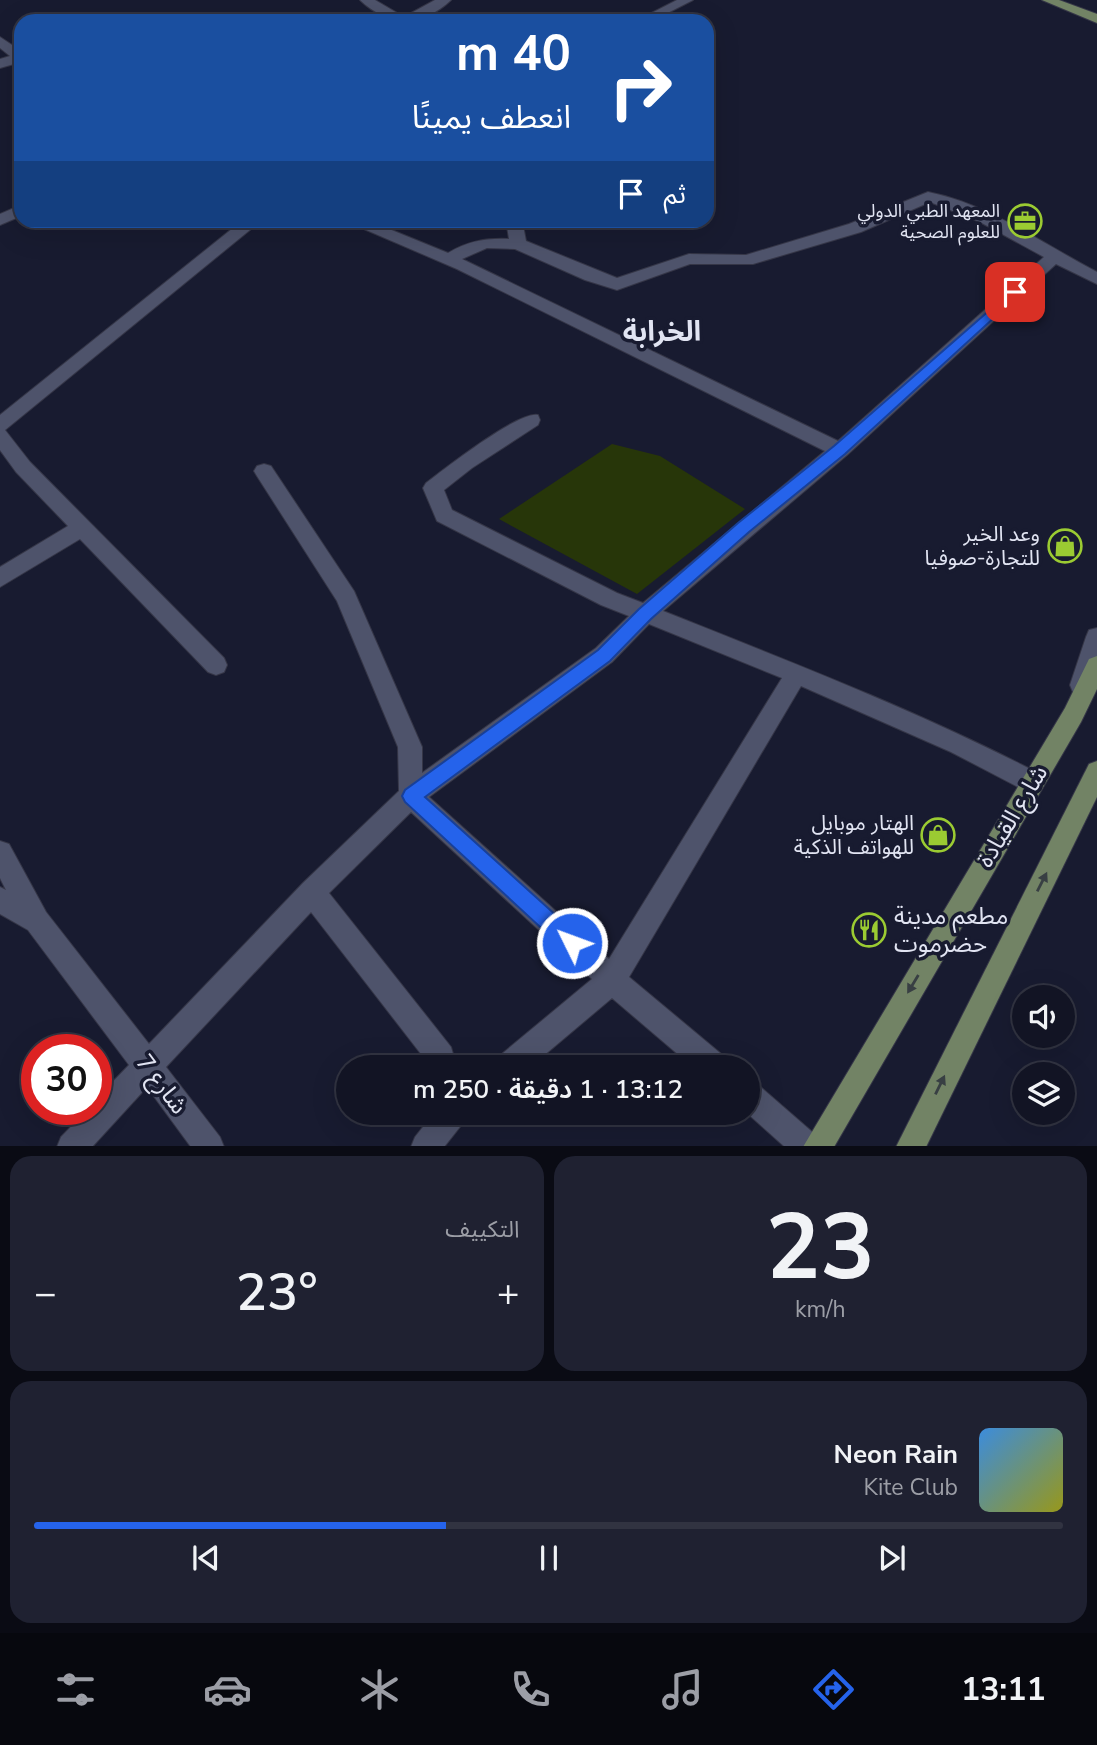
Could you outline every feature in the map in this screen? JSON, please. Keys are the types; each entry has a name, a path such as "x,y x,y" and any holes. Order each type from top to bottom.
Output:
{"main road":[{"path":"1048,0 1097,19"},
{"path":"1083,0 1097,5"},
{"name":"شارع القيادة","path":"817,1146 1073,715 1097,666"},
{"path":"909,1146 1097,772"}],"street":[{"path":"366,0 391,14"},
{"path":"417,14 445,0"},
{"path":"657,14 687,0"},
{"path":"0,41 14,52"},
{"path":"450,259 466,249 486,243 518,244 590,276 617,284 689,259 747,260 855,228 928,197 937,197 1097,279"},
{"path":"0,425 244,228"},
{"path":"371,228 450,259 839,450"},
{"path":"515,228 518,244"},
{"path":"71,1146 313,892 411,796 604,656 645,614 744,527 839,450 1054,257"},
{"path":"531,420 465,463 433,488 444,515 609,599 960,744 1031,782"},
{"path":"0,436 23,467 216,665"},
{"path":"264,471 346,597 410,747 411,796 612,980 701,1055"},
{"path":"0,578 82,527"},
{"path":"1073,715 1097,637"},
{"path":"523,1055 612,980 796,674"},
{"name":"شارع 7","path":"0,853 37,921 210,1146"},
{"path":"313,892 439,1055"},
{"name":"شارع 7","path":"0,900 37,921"},
{"path":"760,1105 808,1146"},
{"path":"425,1146 443,1125"}],"green space":[{"path":"612,444 660,456 745,509 637,594 499,519"}],"place":[{"name":"المعهد الطبي الدولي للعلوم الصحية","path":"1025,221"},
{"name":"وعد الخير للتجارة-صوفيا","path":"1065,546"},
{"name":"الهتار موبايل للهواتف الذكية","path":"938,835"},
{"name":"مطعم مدينة حضرموت","path":"869,930"}],"district":[{"name":"الخرابة","path":"662,331"}],"route":[{"path":"572,943 411,796 604,656 645,614 744,527 839,450 1015,292"}]}
